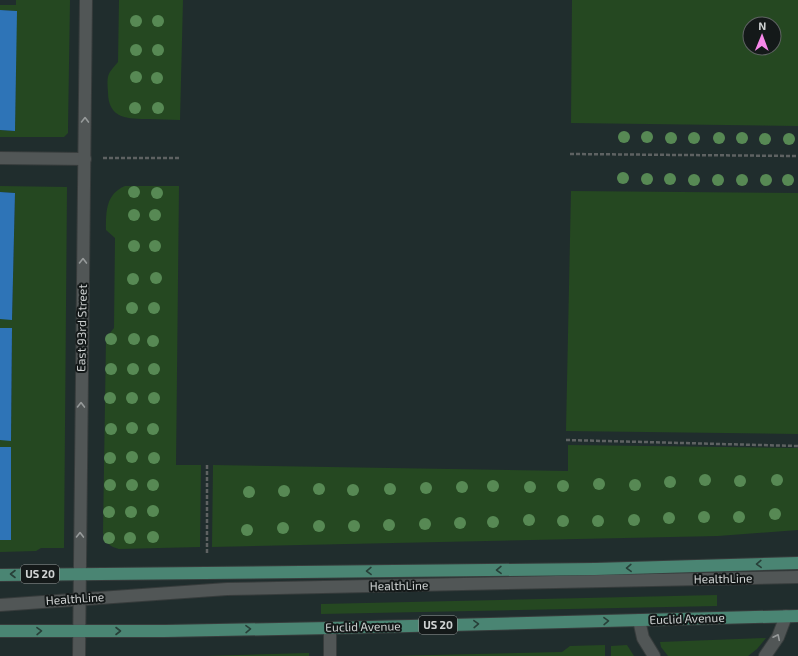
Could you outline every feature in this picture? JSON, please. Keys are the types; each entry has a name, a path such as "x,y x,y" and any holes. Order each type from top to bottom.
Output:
{"main road":[{"name":"US 20","path":"0,575 595,569 798,563"},
{"name":"Euclid Avenue","path":"0,631 165,631 330,628 792,616"}],"street":[{"name":"East 93rd Street","path":"79,656 86,0"},
{"path":"0,158 85,158"},
{"name":"HealthLine","path":"0,605 227,589 798,577"},
{"path":"764,656 792,616"},
{"path":"639,620 643,638 654,656"},
{"path":"330,628 330,656"}],"path":[{"path":"570,154 798,156"},
{"path":"85,158 179,158"},
{"path":"566,440 798,446"},
{"path":"206,553 207,464"}],"shaded area":[{"path":"0,0 798,0 798,656 0,656"}],"green space":[{"path":"16,0 70,0 68,133 64,137 0,137 0,130 15,131 16,11 0,10 0,5 16,5"},
{"path":"119,0 183,0 180,120 127,118 121,116 111,108 109,101 108,75 118,62"},
{"path":"572,0 798,0 798,126 571,123"},
{"path":"0,186 67,187 64,548 41,548 36,551 0,552 0,540 11,540 11,447 0,447 0,440 11,440 12,328 0,328 0,319 12,319 15,193 0,192"},
{"path":"125,186 179,186 176,465 201,465 200,547 119,549 108,544 103,533 106,338 114,328 115,238 106,230 106,216 108,204 111,198 119,189"},
{"path":"571,191 798,193 798,434 566,431"},
{"path":"568,445 798,448 798,530 718,536 212,547 213,465 568,471"},
{"path":"717,595 717,606 321,614 321,604"},
{"path":"766,638 757,649 748,656 668,656 661,647 660,642"},
{"path":"605,645 605,656 386,656 562,652 570,646"},
{"path":"627,645 634,656 611,656 611,646"},
{"path":"309,653 309,656 204,656"}],"water":[{"path":"0,10 17,11 15,131 0,130"},
{"path":"0,192 15,193 12,320 0,319"},
{"path":"0,328 12,328 11,441 0,440"},
{"path":"0,447 11,447 11,540 0,540"}]}
